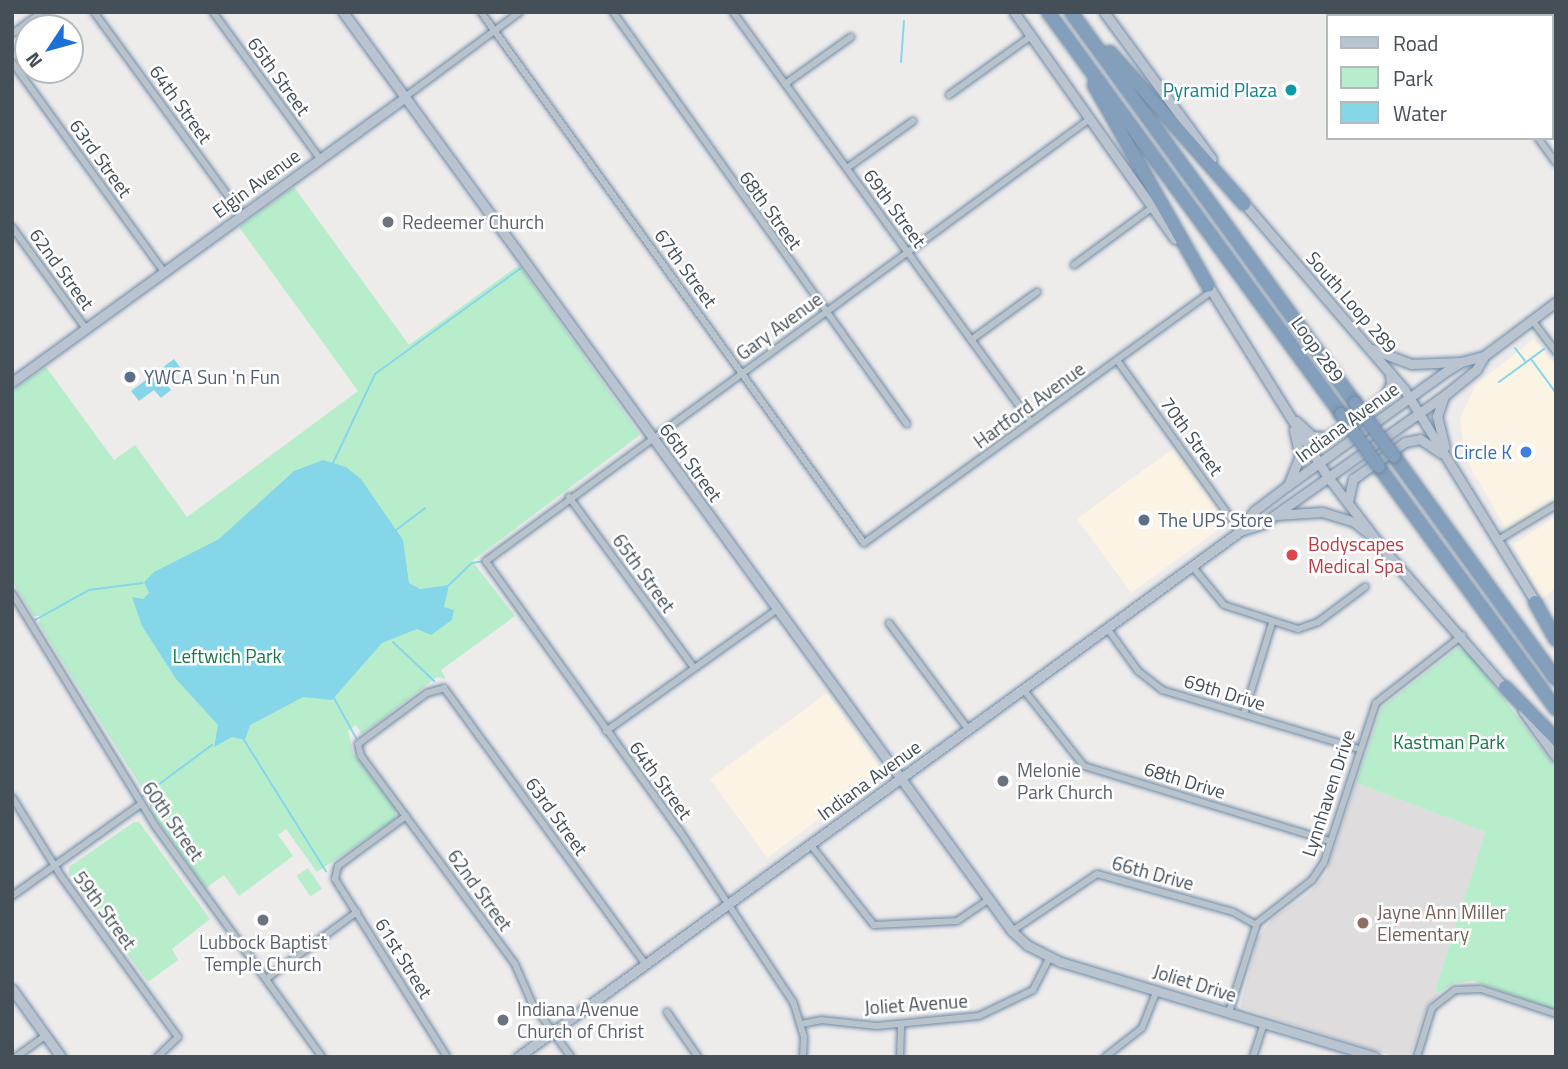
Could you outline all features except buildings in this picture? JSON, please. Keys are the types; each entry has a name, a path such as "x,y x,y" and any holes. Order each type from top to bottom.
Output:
{"highway":[{"name":"Loop 289","path":"1048,12 1556,709"},
{"name":"Loop 289","path":"1070,12 1556,679"},
{"path":"1077,12 1244,204"},
{"path":"1070,42 1210,288"},
{"path":"1535,602 1556,640"},
{"path":"1505,687 1556,739"}],"main road":[{"name":"66th Street","path":"343,12 1012,931"},
{"path":"1014,12 1210,288 1318,464 1383,549"},
{"name":"South Loop 289","path":"1104,12 1244,204 1372,349 1410,398 1535,602 1556,627"},
{"name":"Elgin Avenue","path":"12,382 405,97"},
{"name":"Indiana Avenue","path":"1241,531 1254,511 1287,486 1461,362 1484,356 1556,302"},
{"path":"1372,349 1411,363 1461,362"},
{"name":"Indiana Avenue","path":"518,1057 1241,531 1274,516 1445,395 1476,370 1484,356"},
{"path":"1287,412 1312,436 1328,437 1383,398 1391,384 1389,370"},
{"path":"1445,395 1437,416 1448,458"},
{"path":"1287,412 1300,456 1287,486"},
{"path":"1348,504 1353,479 1405,442 1420,439 1448,458"},
{"path":"1274,516 1308,510 1338,515 1354,522 1383,549 1463,635 1556,757"},
{"name":"Joliet Drive","path":"1012,931 1050,957 1357,1054 1375,1057"},
{"path":"12,989 61,1057"}],"street":[{"path":"12,34 42,12"},
{"name":"64th Street","path":"94,12 242,215"},
{"name":"65th Street","path":"213,12 320,159"},
{"name":"67th Street","path":"481,12 864,543"},
{"name":"Elgin Avenue","path":"405,97 520,12"},
{"name":"68th Street","path":"612,12 907,424"},
{"name":"69th Street","path":"733,12 1031,422"},
{"path":"949,95 1031,36"},
{"path":"785,84 851,37"},
{"name":"63rd Street","path":"12,62 164,272"},
{"name":"Gary Avenue","path":"486,561 569,497 1091,118"},
{"path":"847,168 913,121"},
{"path":"1539,140 1556,163"},
{"path":"1074,265 1153,207"},
{"name":"62nd Street","path":"12,227 86,329"},
{"name":"Hartford Avenue","path":"864,543 1117,360 1210,288"},
{"path":"971,340 1037,292"},
{"path":"1532,320 1556,352"},
{"name":"70th Street","path":"1117,360 1241,531"},
{"name":"65th Street","path":"569,497 694,668"},
{"path":"1498,540 1556,505"},
{"name":"64th Street","path":"486,561 793,1002 801,1024"},
{"path":"1192,566 1224,605 1272,623 1298,629 1310,626 1365,587"},
{"name":"60th Street","path":"12,593 141,804 322,1057"},
{"path":"606,731 776,610"},
{"path":"889,623 968,729"},
{"path":"1244,714 1272,623"},
{"name":"69th Drive","path":"1107,628 1153,685 1359,749"},
{"name":"Lynnhaven Drive","path":"1256,925 1319,873 1359,749 1380,698 1463,635"},
{"name":"63rd Street","path":"441,688 645,964"},
{"name":"62nd Street","path":"441,688 427,693 358,747 514,964 531,1003 571,1057"},
{"name":"68th Drive","path":"1023,689 1084,766 1330,841"},
{"name":"59th Street","path":"12,797 54,866 178,1037 157,1057"},
{"path":"12,896 141,804"},
{"name":"61st Street","path":"406,816 338,866 334,876 447,1057"},
{"path":"810,844 874,926"},
{"name":"66th Drive","path":"1012,931 1086,878 1097,874 1233,912 1256,925"},
{"path":"874,926 957,921 988,900"},
{"path":"266,979 357,912"},
{"path":"1229,1012 1256,925"},
{"path":"870,933 874,926"},
{"name":"Joliet Avenue","path":"801,1024 821,1020 901,1024 963,1019 1006,1006 1038,985 1050,957"},
{"path":"1417,1057 1432,1008 1455,990 1481,989 1556,1014"},
{"path":"1105,1057 1142,1028 1157,990"},
{"path":"667,1013 698,1057"},
{"path":"1253,1057 1264,1023"},
{"path":"801,1024 803,1057"},
{"path":"900,1057 901,1024"},
{"path":"16,1057 46,1035"}],"shaded area":[{"path":"1534,339 1556,366 1556,499 1507,530 1466,460 1460,419 1476,384"},
{"path":"1174,448 1228,522 1131,593 1077,519"},
{"path":"1556,516 1556,587 1542,599 1513,545"},
{"path":"827,693 878,765 878,775 767,858 710,779"},
{"name":"Jayne Ann Miller Elementary","path":"1356,783 1485,832 1435,990 1438,994 1426,1008 1410,1057 1395,1057 1240,1007 1258,938 1272,919 1309,893 1326,874"}],"green space":[{"name":"Leftwich Park","path":"294,187 409,345 519,265 640,435 472,561 515,616 441,670 446,679 437,677 362,734 356,725 348,731 353,753 396,810 395,819 317,872 286,829 278,835 293,856 239,896 224,875 206,888 152,813 147,796 39,624 40,616 34,616 12,581 12,391 46,367 114,460 135,445 187,517 358,391 239,227"},
{"name":"Kastman Park","path":"1458,648 1467,650 1556,768 1556,1010 1474,981 1454,983 1438,993 1435,990 1485,832 1356,783 1382,707"},
{"path":"134,822 139,822 210,919 172,949 178,960 148,982 69,874 69,867"},
{"path":"308,868 322,889 310,897 296,876"}],"water":[{"path":"174,359 182,370 166,382 171,390 161,398 154,390 139,401 131,391"},
{"path":"323,460 346,467 361,479 403,540 409,583 420,589 449,585 444,607 454,610 452,620 431,635 417,629 382,643 332,700 303,697 250,725 245,740 232,737 214,747 218,725 176,679 142,626 132,597 143,599 149,593 144,582 154,572 219,539 294,471"}],"waterway":[{"path":"901,62 904,21"},
{"path":"333,463 375,374 521,268"},
{"path":"1515,348 1525,361"},
{"path":"1499,382 1544,349"},
{"path":"1531,359 1556,393"},
{"path":"396,530 425,508"},
{"path":"449,585 472,563 485,561"},
{"path":"35,620 89,590 143,583"},
{"path":"393,642 434,681"},
{"path":"334,698 356,738"},
{"path":"244,740 326,871"},
{"path":"143,796 212,745"}],"place":[{"name":"Pyramid Plaza","path":"1291,90"},
{"name":"Redeemer Church","path":"388,222"},
{"name":"YWCA Sun 'n Fun","path":"130,377"},
{"name":"Circle K","path":"1526,452"},
{"name":"The UPS Store","path":"1144,520"},
{"name":"Bodyscapes Medical Spa","path":"1292,555"},
{"name":"Melonie Park Church","path":"1003,781"},
{"name":"Lubbock Baptist Temple Church","path":"263,920"},
{"name":"Jayne Ann Miller Elementary","path":"1363,923"},
{"name":"Indiana Avenue Church of Christ","path":"503,1020"}]}
